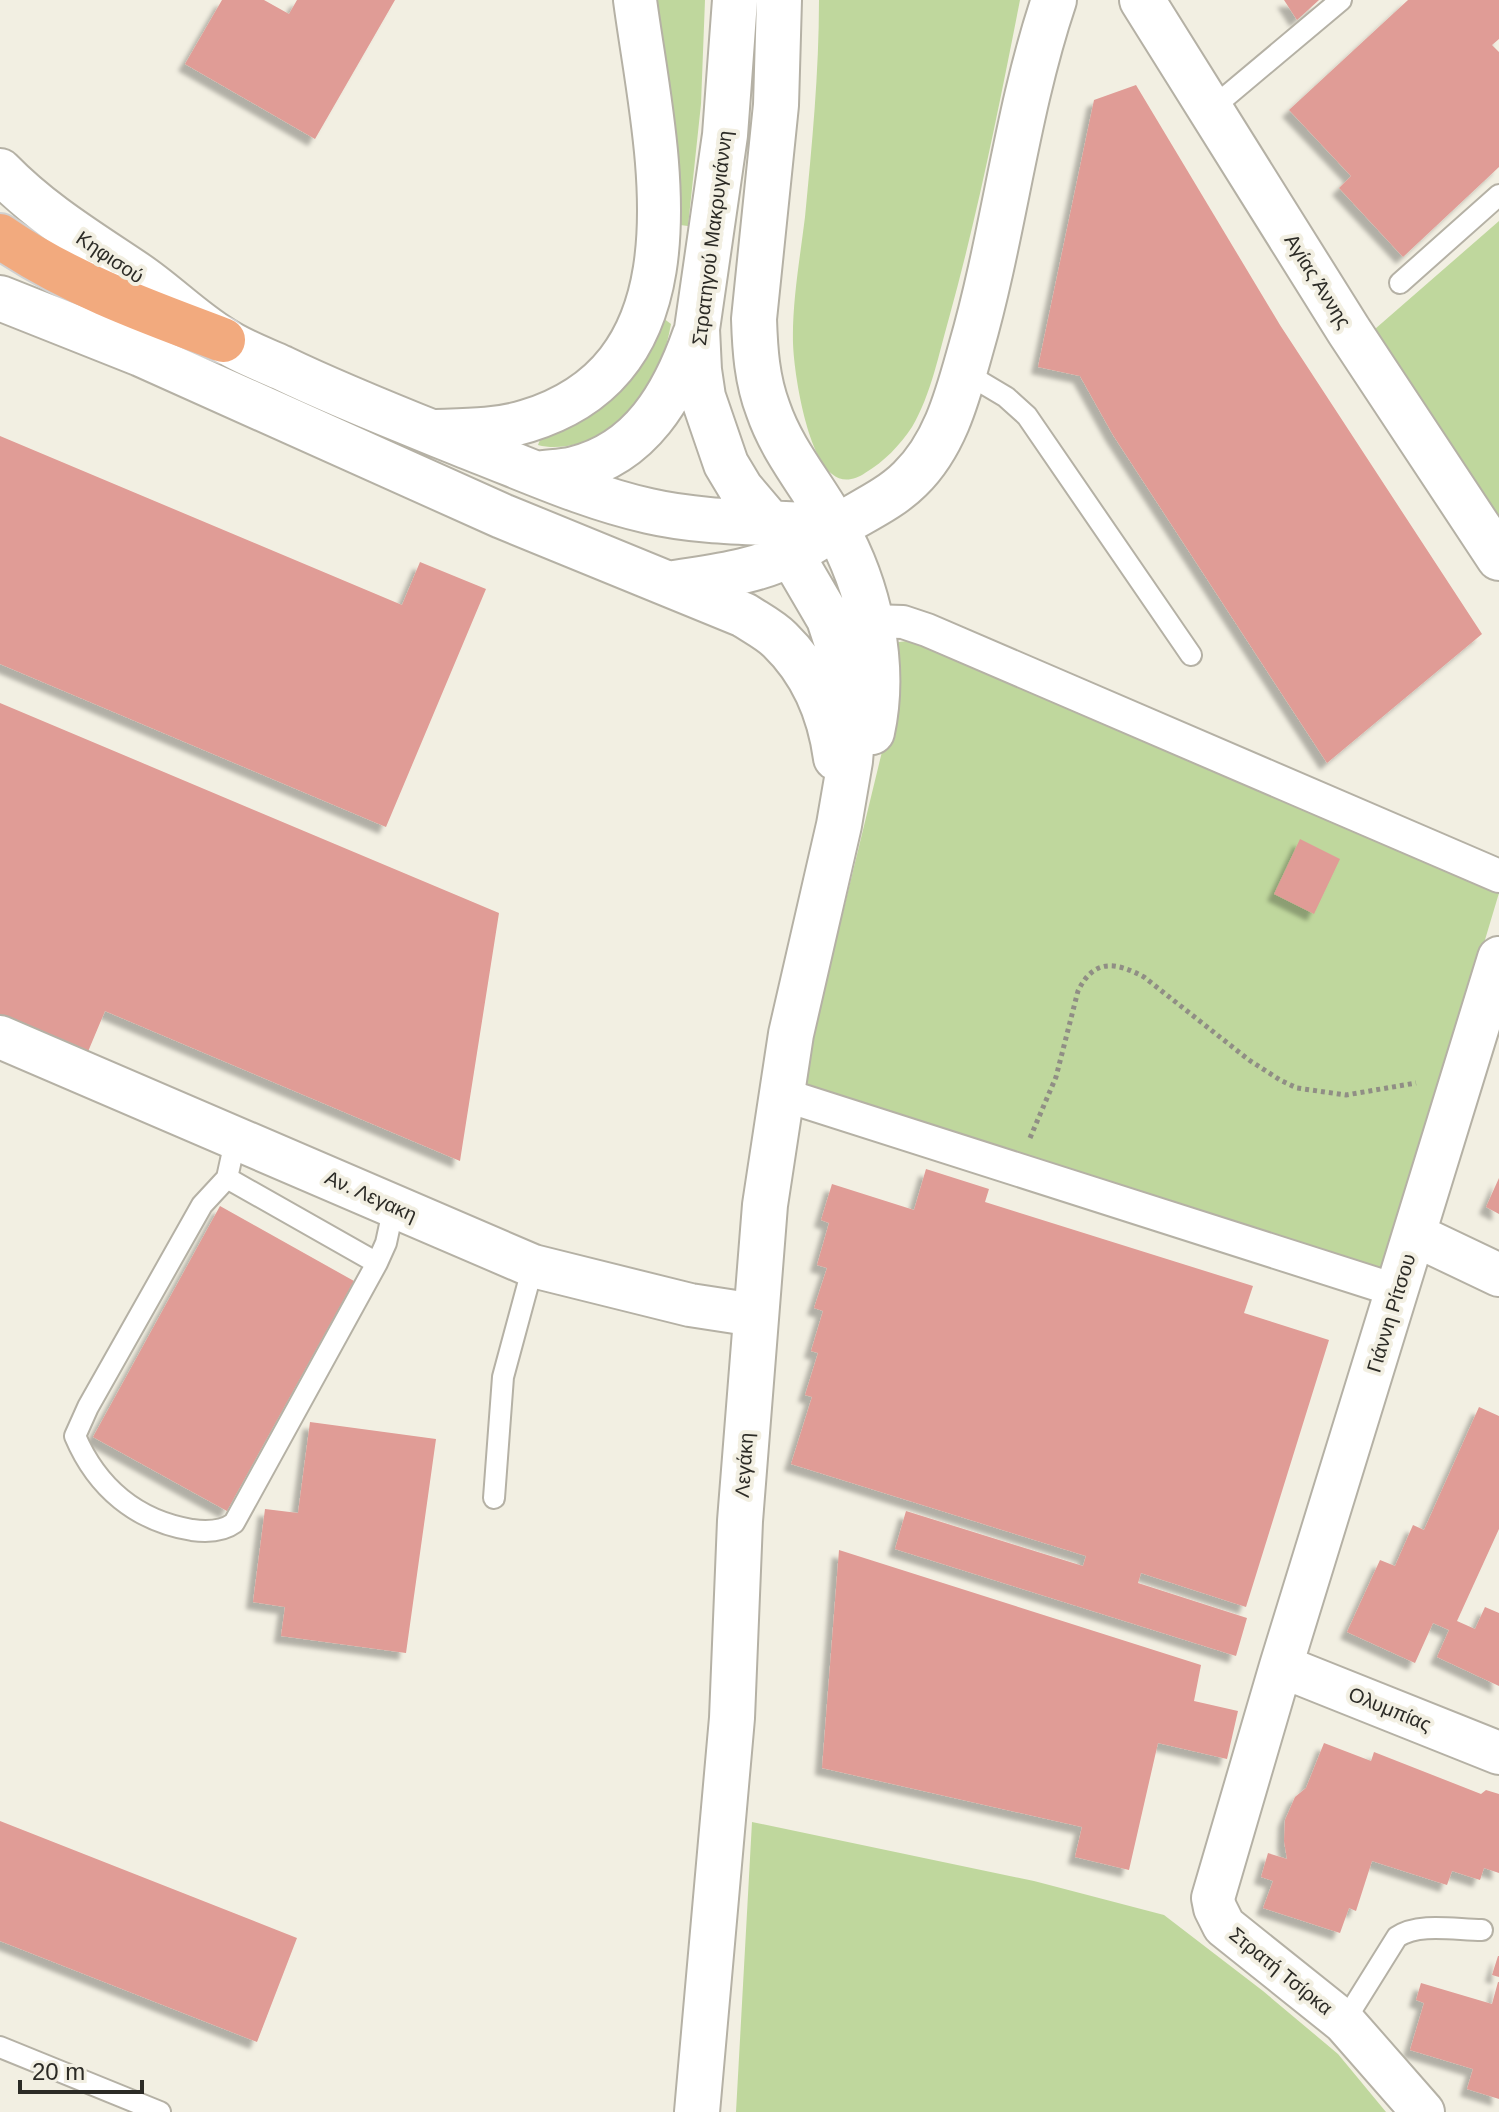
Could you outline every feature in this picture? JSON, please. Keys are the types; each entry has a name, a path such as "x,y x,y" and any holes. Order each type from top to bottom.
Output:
{"highway":[{"path":"0,236 30,257 92,288 223,340"}],"street":[{"path":"430,431 483,429 525,422 584,395 619,360 647,307 660,239 660,183 635,0"},
{"name":"Στρατηγού Μακρυγιάννη","path":"735,0 725,135 697,329 703,397 722,454 741,489 780,538 829,619 848,677 854,715 839,825"},
{"path":"779,0 776,105 754,319 755,347 768,409 789,457 836,527 860,583 878,669 876,716 869,749 839,825"},
{"path":"836,527 893,494 912,477 941,436 964,372 995,252 1034,64 1054,0"},
{"name":"Αγίας Άννης","path":"1142,0 1357,343 1499,558"},
{"name":"Κηφισού","path":"0,171 28,199 57,221 138,275 223,340 327,389 610,501 670,516 724,522 780,538 836,527"},
{"path":"0,298 141,354 502,516 744,615 780,639 818,692 832,729 839,825"},
{"path":"537,474 573,470 603,460 630,443 655,417 675,384 697,329"},
{"path":"669,584 743,571 780,538"},
{"path":"870,621 903,622 927,630 1499,876"},
{"name":"Λεγάκη","path":"697,2112 732,1718 740,1521 765,1205 791,1034 839,825"},
{"name":"Γιάννη Ρίτσου","path":"1281,1666 1499,958"},
{"name":"Αν. Λεγακη","path":"0,1037 533,1266 690,1305 755,1315"},
{"path":"781,1094 1398,1291"},
{"path":"1415,1235 1499,1275"},
{"name":"Ολυμπίας","path":"1281,1666 1499,1753"},
{"name":"Στρατή Τσίρκα","path":"1281,1666 1215,1885 1215,1908 1224,1926 1236,1938 1286,1973 1344,2022 1423,2112"}],"lane":[{"path":"1210,110 1341,0"},
{"path":"1400,283 1499,195"},
{"path":"964,372 1006,397 1027,416 1191,655"},
{"path":"236,1137 227,1178 202,1205 88,1407 75,1436 97,1476 130,1507 175,1527 199,1531 224,1530 234,1523 377,1263 386,1243 394,1206"},
{"path":"227,1178 377,1263"},
{"path":"494,1498 503,1377 533,1266"},
{"path":"1344,2022 1397,1937 1404,1932 1416,1929 1482,1930"},
{"path":"0,2047 160,2112"}],"path":[{"path":"1014,1168 1056,1077 1078,991 1094,970 1105,965 1129,969 1144,977 1249,1060 1297,1088 1346,1095 1368,1094 1464,1074"}],"green space":[{"path":"655,0 705,0 701,104 688,226 680,225 678,180"},
{"path":"819,0 1020,0 979,199 929,388 919,415 897,447 872,469 848,480 832,474 816,450 799,393 793,343 795,296 815,109"},
{"path":"1499,221 1499,519 1375,329"},
{"path":"663,318 671,324 663,356 650,386 629,415 606,432 579,443 551,447 538,445 541,437 583,420 600,407 628,375"},
{"path":"919,642 1499,893 1385,1274 801,1085 888,727 892,643"},
{"path":"752,1822 1034,1881 1164,1915 1263,1991 1338,2054 1386,2112 736,2112"}],"building":[{"path":"222,0 264,0 289,14 297,0 395,0 315,139 185,64"},
{"path":"1284,0 1319,0 1297,20"},
{"path":"1408,0 1499,0 1499,39 1492,45 1499,52 1499,167 1403,257 1339,188 1351,176 1289,110"},
{"path":"1136,85 1280,325 1482,634 1327,763 1113,435 1080,376 1038,367 1094,100"},
{"path":"0,436 402,605 420,562 486,589 386,827 0,664"},
{"path":"0,703 499,913 460,1161 105,1011 87,1054 0,1017"},
{"path":"1300,839 1340,859 1314,914 1274,894"},
{"path":"926,1169 989,1189 985,1202 1253,1286 1244,1313 1329,1340 1246,1607 1141,1573 1138,1583 1247,1618 1236,1656 895,1549 906,1511 1083,1566 1086,1556 791,1464 812,1397 805,1395 818,1353 811,1351 823,1311 814,1308 827,1268 817,1265 829,1223 821,1220 832,1184 914,1210"},
{"path":"1499,1178 1499,1214 1486,1207"},
{"path":"220,1206 354,1281 227,1511 93,1437"},
{"path":"1479,1407 1499,1416 1499,1529 1457,1621 1475,1629 1485,1607 1499,1613 1499,1686 1437,1657 1449,1630 1433,1623 1415,1663 1347,1632 1380,1560 1395,1566 1413,1525 1424,1530"},
{"path":"310,1422 436,1439 406,1653 281,1636 285,1607 253,1602 265,1509 298,1513"},
{"path":"839,1550 1201,1665 1194,1701 1238,1711 1227,1759 1158,1743 1129,1870 1075,1857 1082,1827 822,1768"},
{"path":"1324,1743 1371,1761 1374,1752 1481,1794 1486,1790 1499,1794 1499,1873 1484,1868 1480,1880 1452,1871 1447,1885 1372,1861 1356,1911 1349,1908 1340,1933 1263,1908 1273,1881 1261,1877 1268,1853 1287,1859 1285,1820 1295,1797 1306,1788"},
{"path":"0,1821 297,1938 257,2042 0,1941"},
{"path":"1499,1956 1499,1977 1492,1975"},
{"path":"1498,1982 1499,2099 1467,2089 1473,2069 1410,2050 1424,2003 1416,2000 1421,1983 1492,2004"}]}
